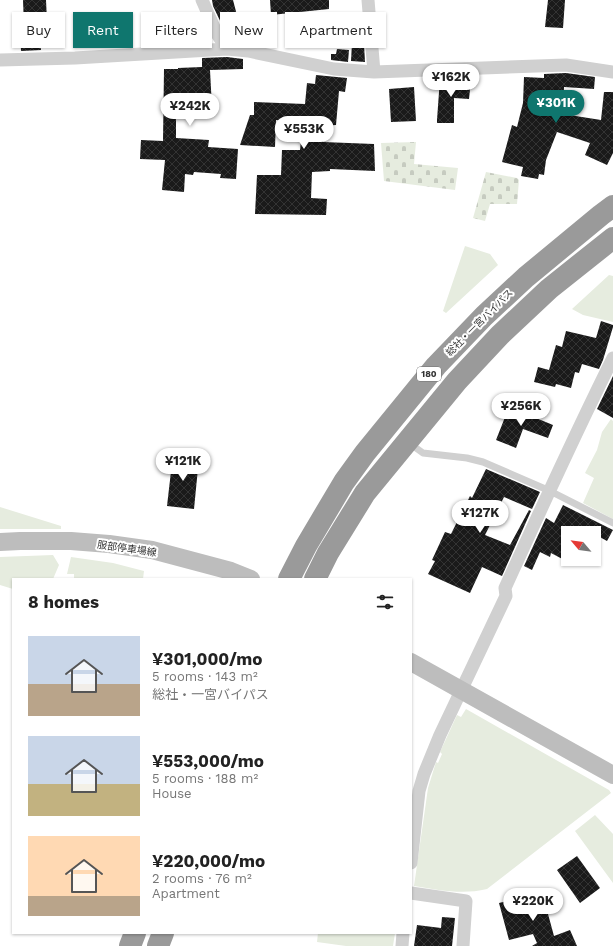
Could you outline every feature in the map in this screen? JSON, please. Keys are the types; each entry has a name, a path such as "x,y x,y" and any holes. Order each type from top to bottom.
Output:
{"highway":[{"name":"総社・一宮バイパス","path":"290,578 306,546 344,482 375,440 436,366 484,316 526,276 613,206"},
{"name":"180","path":"316,578 328,553 365,493 457,381 500,335 549,289 613,238"},
{"path":"130,946 135,934"},
{"path":"158,946 163,934"}],"main road":[{"name":"服部停車場線","path":"0,542 71,541 109,544 152,550 231,571 248,578"},
{"path":"412,663 613,775"}],"street":[{"path":"202,0 220,38"},
{"path":"368,0 374,72"},
{"path":"0,60 74,58 227,48 334,69 374,72 566,65 613,72"},
{"path":"412,853 419,791 424,774 440,735 506,596 505,588 588,408 613,358"},
{"path":"412,893 466,901 462,946"},
{"path":"402,946 403,934"}],"lane":[{"path":"407,442 423,453 467,458 483,462 550,491 613,523"}],"green space":[{"path":"416,142 414,164 458,168 455,190 384,181 381,143"},
{"path":"486,172 517,178 519,180 517,204 490,204 485,221 473,218"},
{"path":"465,246 490,254 498,265 446,313 443,311"},
{"path":"609,275 613,276 613,322 583,315 572,309"},
{"path":"611,419 613,421 613,519 583,503 594,478 585,473 597,450 602,432"},
{"path":"0,507 61,526 61,529 0,529"},
{"path":"53,555 59,565 53,578 12,578 12,589 0,585 0,557"},
{"path":"71,557 113,563 144,571 143,578 74,578 74,574 67,574"},
{"path":"466,709 609,790 611,793 487,889 460,892 414,886 428,788 436,762 438,763 442,754 440,752 457,715 461,717"},
{"path":"595,815 613,834 613,883 575,831"},
{"path":"318,934 395,934 393,946 346,946 317,942"}],"building":[{"path":"23,0 46,0 47,12 23,12"},
{"path":"212,0 233,0 236,12 220,12 220,21 213,6"},
{"path":"270,0 329,0 329,9 285,12 285,14 277,14 277,12 271,12"},
{"path":"548,0 565,0 563,28 545,27"},
{"path":"21,48 41,48 41,50 21,51"},
{"path":"352,48 364,48 365,62 351,61"},
{"path":"337,49 349,50 348,62 331,60 331,54 336,54"},
{"path":"227,57 243,59 243,69 210,70 212,108 196,109 197,114 176,114 176,138 209,140 208,147 238,149 236,179 220,178 221,174 194,172 193,175 185,174 184,192 162,190 165,160 140,159 141,140 163,141 164,69 202,67 202,58"},
{"path":"566,73 595,77 594,89 564,87 563,114 601,120 604,92 613,92 613,153 607,165 585,155 590,143 557,132 546,160 544,175 539,174 538,179 521,176 523,167 502,162 512,125 517,127 523,103 524,77 544,78 544,74"},
{"path":"316,75 347,78 345,92 339,91 336,125 323,126 323,142 374,144 375,171 330,169 330,171 312,172 311,198 327,199 326,215 255,214 257,175 281,175 282,150 300,150 303,122 276,120 275,147 240,145 250,115 254,115 254,102 305,104 307,83 315,84"},
{"path":"440,78 471,80 469,99 454,98 454,123 437,123"},
{"path":"414,87 416,121 391,122 389,89"},
{"path":"601,321 613,325 613,327 599,369 582,364 579,373 575,372 571,388 556,384 555,387 534,382 538,367 549,370 556,345 562,347 566,331 596,338"},
{"path":"613,376 613,418 597,409"},
{"path":"509,407 553,425 548,438 523,429 516,448 496,440"},
{"path":"173,454 199,458 194,509 167,506"},
{"path":"486,469 540,492 532,509 504,497 485,535 510,545 529,510 531,511 502,576 482,567 470,593 428,574 435,561 432,560 445,532 451,534 470,496 472,498"},
{"path":"563,505 613,530 607,541 601,538 601,526 561,526 561,558 551,553 550,557 540,552 532,570 524,566 546,518 554,523"},
{"path":"577,856 600,888 580,903 557,870"},
{"path":"542,892 554,936 570,930 577,946 532,946 537,943 533,934 509,940 499,903"},
{"path":"442,917 455,918 452,946 414,946 417,925 441,928"}]}
